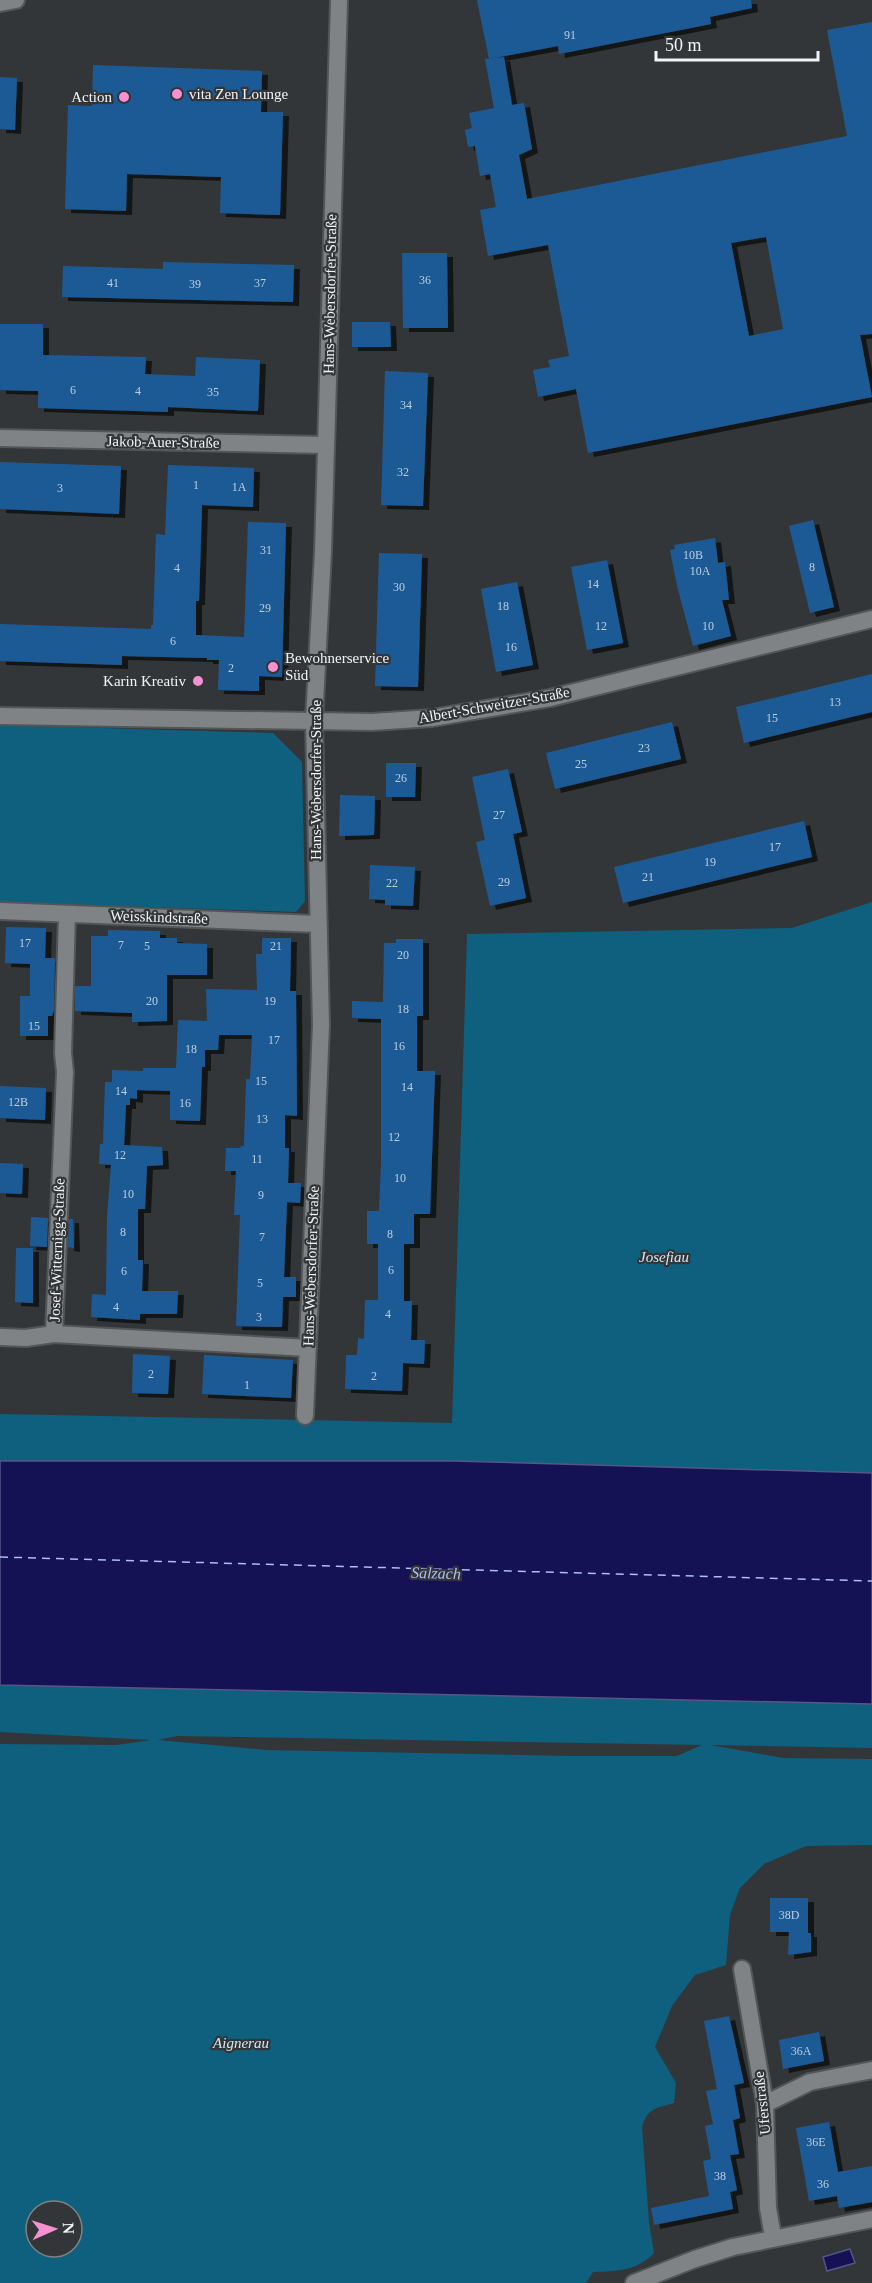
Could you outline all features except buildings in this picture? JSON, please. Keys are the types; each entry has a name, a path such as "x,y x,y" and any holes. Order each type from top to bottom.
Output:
{"street":[{"path":"0,3 16,0"},
{"name":"Hans-Webersdorfer-Straße","path":"305,1416 321,1025 314,720 323,552 339,0"},
{"name":"Jakob-Auer-Straße","path":"0,438 326,445"},
{"name":"Albert-Schweitzer-Straße","path":"0,716 372,722 432,718 557,696 872,619"},
{"name":"Weisskindstraße","path":"0,911 318,924"},
{"name":"Josef-Witternigg-Straße","path":"67,914 63,1053 65,1072 54,1334 308,1348"},
{"path":"0,1337 26,1338 54,1334"},
{"name":"Uferstraße","path":"742,1969 765,2103 768,2208 773,2237"},
{"path":"765,2103 810,2082 872,2070"},
{"path":"634,2283 695,2259 773,2237 872,2219"}],"green space":[{"path":"0,725 273,733 302,762 305,901 296,912 0,902"},
{"name":"Josefiau","path":"872,902 872,1473 454,1461 0,1461 0,1414 452,1423 467,934 792,928"},
{"name":"Aignerau","path":"0,1685 872,1704 872,1748 710,1745 783,1758 872,1759 872,1845 806,1846 764,1864 740,1888 730,1915 726,1965 695,1975 672,2006 655,2047 676,2083 674,2103 650,2112 642,2127 649,2222 654,2253 634,2267 593,2272 586,2283 0,2283 0,1744 117,1745 151,1740 0,1732","holes":["177,1736 702,1745 677,1756 572,1756 267,1750 158,1740"]}],"water":[{"name":"Salzach","path":"0,1461 454,1461 872,1473 872,1704 0,1685"},
{"path":"850,2249 855,2263 827,2271 823,2257"}],"ferry route":[{"path":"0,1557 872,1581"}],"place":[{"name":"vita Zen Lounge","path":"177,94"},
{"name":"Action","path":"124,97"},
{"name":"Bewohnerservice Süd","path":"273,667"},
{"name":"Karin Kreativ","path":"198,681"}]}
